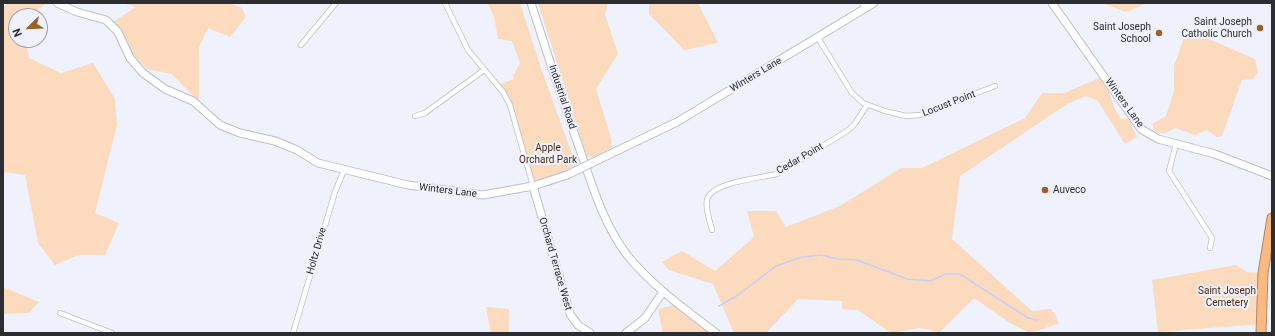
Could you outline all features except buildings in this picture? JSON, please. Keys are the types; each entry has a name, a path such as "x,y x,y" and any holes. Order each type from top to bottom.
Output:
{"highway":[{"path":"1261,333 1263,273 1272,218"}],"street":[{"name":"Winters Lane","path":"57,3 77,12 106,20 118,32 130,58 143,73 165,89 193,101 220,125 240,133 275,141 296,150 318,163 408,185 473,195 492,195 533,186 567,174 602,158 677,122 818,38 863,6 874,3"},
{"path":"301,45 336,3"},
{"path":"445,3 468,50 500,89 510,105 533,186"},
{"name":"Industrial Road","path":"531,3 590,181 609,227 634,263 663,292 716,333"},
{"name":"Winters Lane","path":"1052,3 1141,129 1158,139 1215,154 1272,176"},
{"name":"Locust Point","path":"818,38 852,93 867,105 895,113 914,116 932,112 995,86"},
{"path":"416,116 425,113 484,70"},
{"name":"Cedar Point","path":"712,230 706,204 708,196 714,189 725,185 777,174 847,131 854,125 867,105"},
{"path":"1176,144 1169,171 1212,238 1210,248"},
{"name":"Holtz Drive","path":"293,333 335,192 344,170"},
{"name":"Orchard Terrace West","path":"533,186 570,314 578,325 590,333"},
{"path":"626,333 645,318 663,292"},
{"path":"60,313 112,333"}],"green space":[{"path":"8,3 47,3 40,8 8,8 8,48 27,48 29,58 61,73 93,63 115,99 117,125 95,213 119,223 105,255 78,255 55,265 38,243 25,175 3,172 3,7"},
{"path":"122,3 230,3 242,8 246,17 230,37 208,28 199,47 199,102 172,74 147,69 133,55 113,22 136,7"},
{"name":"Apple Orchard Park","path":"487,3 520,3 541,68 577,168 533,186 513,113 498,85 514,79 513,76 520,63 512,41 498,39 494,16"},
{"path":"538,3 608,3 605,14 618,54 596,89 612,141 611,154 602,158 587,157"},
{"path":"649,3 698,3 718,43 684,50 649,14"},
{"path":"1102,3 1148,3 1126,12"},
{"path":"1186,32 1210,35 1209,39 1255,59 1258,72 1253,79 1242,80 1222,136 1217,137 1207,130 1195,135 1175,128 1166,133 1155,132 1152,124 1166,116 1174,91 1174,66"},
{"path":"1104,76 1114,107 1121,119 1128,118 1137,137 1125,144 1098,101 1086,96 1067,104 960,176 952,239 1032,311 1051,309 1056,316 1058,324 1030,333 1010,323 974,298 940,332 919,328 891,333 858,310 842,309 842,301 798,299 766,333 734,333 713,284 669,270 662,262 682,251 715,271 754,237 747,211 776,211 786,227 840,206 901,168 922,168 1025,118 1042,93 1064,93"},
{"name":"Saint Joseph Cemetery","path":"1236,265 1247,272 1263,273 1261,324 1158,332 1152,280"},
{"path":"3,287 39,302 28,313 3,314"},
{"path":"678,304 716,333 663,333 658,309"},
{"path":"486,307 509,309 509,333 491,333"}],"waterway":[{"path":"719,306 738,295 776,266 802,257 821,255 838,259 857,260 907,279 930,281 946,274 960,274 1028,318 1037,320"}],"place":[{"name":"Saint Joseph Catholic Church","path":"1260,28"},
{"name":"Saint Joseph School","path":"1159,33"},
{"name":"Auveco","path":"1045,190"}]}
